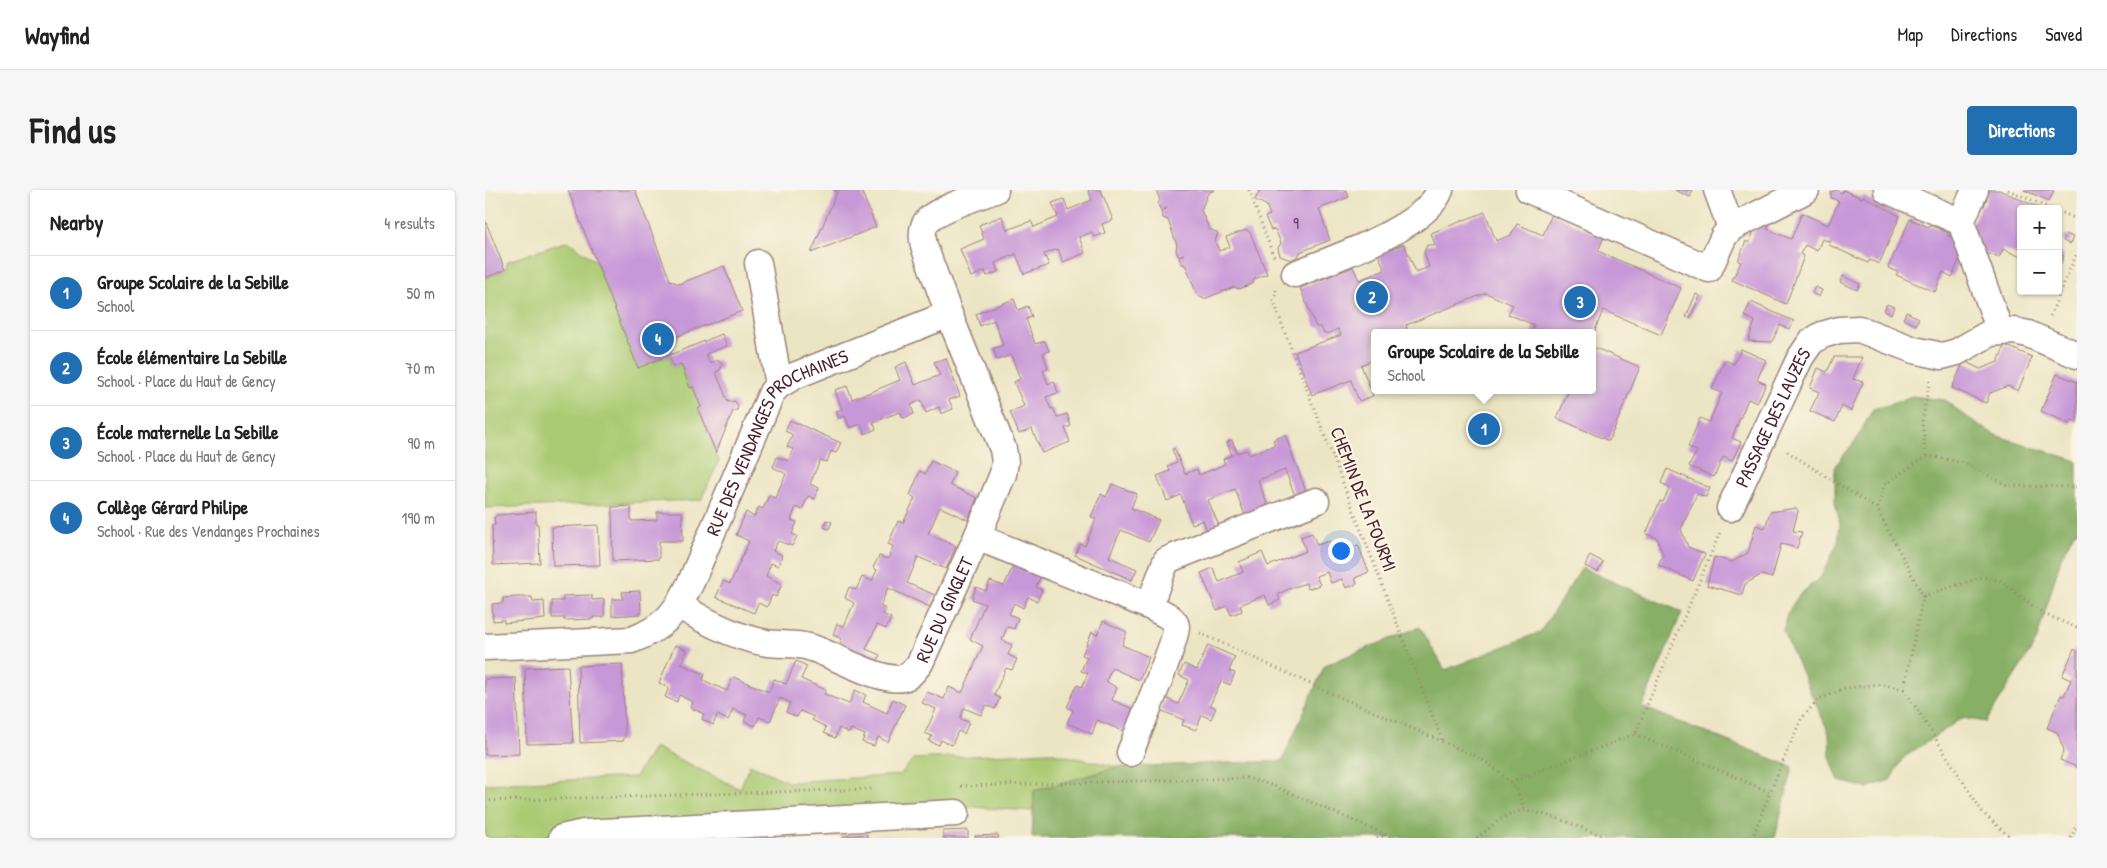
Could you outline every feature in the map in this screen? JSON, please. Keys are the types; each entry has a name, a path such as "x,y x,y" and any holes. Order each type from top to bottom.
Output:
{"street":[{"path":"949,314 923,246 922,235 924,226 934,215 995,190"},
{"path":"1295,274 1344,254 1413,220 1427,210 1440,190"},
{"path":"1529,190 1709,269 1724,236 1731,228 1806,190"},
{"path":"1717,190 1731,228"},
{"path":"1887,190 1961,222"},
{"path":"1975,190 1961,222 2000,331"},
{"path":"758,263 779,385"},
{"name":"RUE DES VENDANGES PROCHAINES","path":"485,647 632,640 649,633 680,606 772,392 779,385 794,376 949,314"},
{"name":"RUE DU GINGLET","path":"680,606 700,618 749,639 810,647 867,671 889,677 903,678 913,672 920,663 977,537 1003,474 1005,462 1003,449 949,314"},
{"name":"PASSAGE DES LAUZES","path":"1730,508 1800,358 1811,342 1822,335 1839,330 1859,329 1934,356"},
{"path":"1934,356 1957,352 1990,333 2000,331 2028,334 2077,354"},
{"path":"1149,606 1166,562 1172,558 1316,501"},
{"path":"977,537 1149,606 1175,621 1177,628 1171,647 1130,753"},
{"path":"562,838 584,833 956,812"}],"path":[{"path":"1249,190 1269,243"},
{"path":"2008,190 2043,205"},
{"path":"2062,213 2077,219"},
{"path":"2041,339 2077,252"},
{"name":"CHEMIN DE LA FOURMI","path":"1295,274 1280,282 1274,301 1443,743"},
{"path":"1926,456 1922,422 1934,356"},
{"path":"1764,437 1877,509 1923,596 1904,689 1983,813 2011,838"},
{"path":"1877,509 1884,485 1926,456 1965,463 2008,486 2077,487"},
{"path":"1635,734 1709,557"},
{"path":"1923,596 1983,578 2001,581 2044,614 2077,628"},
{"path":"1175,621 1443,743 1478,757 1497,769 1511,782 1523,802 1524,812"},
{"path":"1752,838 1801,719 1819,699 1846,688 1880,684 1904,689"},
{"path":"1511,782 1635,734 1770,792"},
{"path":"1247,778 1273,786 1393,838"},
{"path":"1477,838 1504,817 1514,812 1524,812 1558,819 1608,838"},
{"path":"2071,838 2077,824"},
{"path":"1377,838 1387,835"}],"green space":[{"path":"568,241 596,261 638,367 669,355 673,367 681,364 690,388 693,387 701,407 698,409 719,461 701,500 485,508 485,278 505,270 508,261"},
{"path":"1912,396 1945,400 1959,412 1995,435 2077,461 2077,531 2074,532 2061,558 2036,642 1986,722 1962,718 1903,758 1890,780 1867,788 1839,781 1830,757 1829,733 1783,631 1787,614 1799,595 1821,577 1838,542 1840,524 1835,503 1835,466 1856,440 1873,409"},
{"path":"1582,568 1682,612 1642,707 1793,767 1775,838 1032,838 1034,791 1118,767 1282,761 1325,665 1420,627 1445,670 1540,632"},
{"path":"654,747 740,789 750,764 788,782 900,775 913,759 1049,752 1118,767 1034,791 1033,811 969,807 626,824 577,828 536,838 485,838 485,784 635,777"}],"building":[{"path":"568,190 635,190 670,280 679,284 724,266 742,311 678,336 670,355 722,334 727,346 706,354 710,363 717,360 722,363 721,369 716,372 728,402 735,401 738,406 737,410 733,411 716,453 698,409 701,407 693,387 690,388 681,364 673,367 669,355 638,368"},
{"path":"833,190 861,190 876,227 811,253 837,192"},
{"path":"1088,190 1101,190 1113,220 1102,224 1105,233 1094,237 1092,232 1079,237 1085,253 1063,262 1058,249 1044,254 1049,265 1024,274 1016,254 995,263 998,272 987,276 985,271 971,277 960,249 984,239 979,225 1002,216 1007,230 1031,221 1034,227 1058,217 1052,203 1064,199 1068,210 1092,200"},
{"path":"1156,190 1215,190 1208,193 1201,210 1209,229 1218,233 1215,241 1219,251 1230,247 1226,237 1246,230 1250,232 1267,274 1255,279 1252,284 1239,289 1234,287 1204,299 1197,295 1186,266 1181,263 1179,257 1184,254 1178,256 1177,245 1168,220 1163,218 1161,212 1167,208 1161,211 1158,204 1160,200"},
{"path":"1260,190 1346,190 1349,197 1319,209 1330,240 1300,252 1298,256 1291,260 1280,256 1278,248 1281,243 1275,229 1271,230 1265,217 1270,215 1266,205 1255,200"},
{"path":"1675,190 1693,190 1690,197"},
{"path":"1836,190 1842,193 1843,190 1862,198 1863,196 1900,216 1879,264 1870,260 1868,263 1829,245 1831,242 1822,239 1817,251 1805,245 1800,254 1804,256 1786,304 1732,280 1741,262 1738,261 1746,241 1749,243 1757,224 1771,222 1767,229 1791,239 1802,213 1828,225 1839,201 1831,198 1831,192"},
{"path":"1990,190 1999,190 2033,205 2017,205 2017,255 2003,249 1999,258 1979,250 1972,224 1981,205 1984,206"},
{"path":"2024,190 2051,190 2054,191 2049,201"},
{"path":"1485,212 1496,241 1511,235 1517,224 1543,235 1552,214 1604,237 1598,251 1681,288 1661,335 1603,310 1596,329 1532,329 1534,325 1508,314 1513,305 1486,293 1406,325 1408,329 1371,329 1371,361 1361,365 1373,396 1359,401 1351,380 1312,395 1295,352 1341,335 1338,329 1327,334 1323,332 1321,327 1316,327 1300,288 1353,267 1359,280 1385,270 1378,254 1404,244 1416,272 1429,267 1424,252 1427,245 1435,245 1431,233"},
{"path":"1910,219 1949,233 1948,236 1951,237 1952,234 1961,256 1952,277 1943,272 1935,292 1896,275 1898,272 1888,268"},
{"path":"485,220 505,270 485,278"},
{"path":"2066,234 2073,237 2070,244 2063,241"},
{"path":"1843,276 1860,284 1857,290 1840,282"},
{"path":"1815,287 1822,290 1819,297 1812,293"},
{"path":"1696,294 1700,296 1690,318 1686,317"},
{"path":"1014,299 1018,310 1028,306 1032,317 1026,319 1035,344 1045,341 1049,351 1043,353 1048,368 1043,370 1048,384 1054,381 1058,393 1046,397 1051,409 1053,408 1057,417 1067,414 1071,426 1065,428 1070,442 1042,453 1032,429 1019,434 1010,412 1024,406 1014,382 1020,379 1011,355 997,360 993,349 1003,345 994,320 980,326 976,314"},
{"path":"1751,302 1794,321 1789,329 1780,325 1772,342 1748,341 1755,321 1744,316"},
{"path":"1887,304 1894,307 1891,314 1884,311"},
{"path":"1906,312 1919,318 1916,325 1903,319"},
{"path":"2005,345 2032,357 2018,391 2008,386 1990,393 1986,403 1952,388 1964,361 1980,369 1998,362"},
{"path":"1596,348 1640,367 1609,441 1557,418 1567,394 1596,394"},
{"path":"1741,349 1766,360 1757,380 1766,384 1757,403 1748,399 1732,438 1741,442 1732,461 1723,457 1714,477 1689,466 1697,451 1688,447 1700,418 1709,422 1722,393 1712,389 1725,360 1734,364"},
{"path":"1834,357 1862,357 1853,379 1863,382 1851,411 1842,406 1835,422 1810,411 1819,392 1810,388 1818,368 1827,372"},
{"path":"946,358 960,396 949,400 953,409 941,414 939,407 926,413 921,400 911,405 914,414 903,418 900,412 873,422 876,429 865,434 861,424 850,428 845,416 839,418 836,411 842,409 835,390 847,386 852,399 876,390 900,380 895,367 906,362 915,385 940,375 934,362"},
{"path":"2057,374 2077,382 2077,422 2072,420 2070,424 2041,411"},
{"path":"790,420 841,443 836,453 831,451 827,462 820,460 810,484 819,488 815,499 808,496 802,510 796,507 791,520 797,522 792,534 797,536 792,546 778,541 773,551 782,555 778,566 771,563 766,576 782,584 776,597 772,595 767,607 758,603 754,613 716,597 723,581 730,584 749,541 736,535 746,512 754,517 759,507 763,509 769,495 775,498 786,474 773,467 777,457 788,461 793,449 787,447 793,435 785,431"},
{"path":"1285,435 1307,494 1296,498 1285,470 1258,480 1269,509 1246,518 1235,489 1208,500 1220,528 1208,533 1203,520 1192,524 1181,495 1167,501 1157,476 1170,471 1168,466 1177,462 1172,449 1174,448 1185,474 1197,469 1199,475 1225,464 1223,459 1232,455 1227,443 1229,441 1232,440 1237,453 1247,450 1249,455 1275,445 1273,440"},
{"path":"931,461 955,472 950,485 977,498 968,520 940,507 928,534 956,546 946,569 918,557 907,583 935,595 930,607 888,588 880,606 886,609 883,614 891,618 886,629 877,625 866,649 880,655 875,666 837,650 842,639 833,635 837,624 844,626 854,603 845,598 849,587 856,590 862,577 872,581 877,570 873,568 879,556 888,559 893,546 888,544 898,521 903,523 915,498 910,495 920,471 925,474"},
{"path":"1667,469 1710,488 1706,497 1697,494 1681,529 1688,547 1705,554 1693,581 1658,565 1663,555 1657,538 1646,534 1660,501 1663,502 1670,487 1661,483"},
{"path":"1112,484 1137,494 1131,508 1159,520 1149,542 1121,530 1115,543 1109,557 1137,569 1132,580 1075,555 1080,544 1085,546 1096,519 1091,517 1101,494 1106,497"},
{"path":"631,506 631,521 657,520 657,512 682,512 683,541 659,541 659,559 613,561 612,507"},
{"path":"1796,508 1798,511 1793,531 1802,532 1797,548 1781,544 1772,578 1761,575 1745,584 1742,595 1707,585 1714,557 1732,562 1748,553 1756,525 1765,528 1770,512"},
{"path":"536,512 540,563 493,565 492,525 495,525 494,518 497,515"},
{"path":"826,520 832,522 829,529 824,527"},
{"path":"598,525 600,565 553,566 552,527"},
{"path":"1312,533 1317,545 1329,541 1334,554 1358,545 1369,572 1355,578 1357,584 1346,588 1342,579 1331,583 1327,572 1316,576 1320,585 1308,589 1306,583 1291,588 1278,594 1280,600 1269,605 1265,595 1240,605 1242,611 1231,615 1227,606 1217,611 1201,573 1213,568 1219,582 1243,572 1239,562 1262,552 1268,566 1306,551 1301,537"},
{"path":"1590,555 1603,562 1598,572 1585,566"},
{"path":"1015,562 1042,574 1036,587 1042,590 1037,601 1028,597 1023,608 1014,603 1009,614 1018,618 1014,629 1007,627 1002,640 1012,645 1008,655 1017,659 1012,670 1006,668 994,695 1000,698 995,709 986,705 981,715 964,708 960,719 969,722 964,734 958,731 952,745 941,740 939,745 929,741 932,736 925,733 936,709 922,703 927,692 944,699 949,687 962,693 983,646 970,639 985,604 972,599 976,587 986,591 990,581 1004,586"},
{"path":"640,591 641,614 612,616 612,599 623,599 622,592"},
{"path":"592,595 592,600 604,599 604,617 564,620 564,618 552,618 552,601 563,601 563,596"},
{"path":"532,597 533,602 544,601 545,619 504,623 504,620 493,621 492,604 503,603 503,598"},
{"path":"1103,621 1127,632 1122,645 1149,657 1139,680 1112,668 1106,681 1117,688 1112,700 1135,710 1125,732 1097,720 1092,734 1067,723 1073,710 1067,707 1077,685 1082,687 1088,673 1081,671 1087,657 1082,655 1092,632 1097,635"},
{"path":"675,645 687,650 681,664 705,674 703,680 727,691 733,677 769,692 774,679 786,684 796,661 807,666 801,679 826,690 824,694 849,704 855,690 866,695 863,702 887,713 893,699 905,705 888,742 878,737 874,746 862,742 865,735 851,729 849,733 839,728 835,738 824,733 826,727 812,720 814,717 800,711 797,717 786,712 790,703 780,698 770,721 759,717 755,726 744,721 747,715 733,709 728,720 717,715 713,725 702,719 704,714 691,708 693,702 679,695 677,702 665,697 669,687 659,683"},
{"path":"1208,645 1235,657 1229,671 1235,673 1230,685 1221,681 1210,705 1216,708 1211,719 1202,715 1196,730 1182,725 1184,720 1160,710 1165,698 1178,704 1189,680 1179,675 1184,664 1197,670"},
{"path":"2074,649 2077,651 2077,767 2060,760 2064,750 2057,732 2047,728 2061,695 2064,696 2071,680 2062,676"},
{"path":"622,664 625,735 623,741 580,743 578,666"},
{"path":"568,666 573,743 527,744 525,668"},
{"path":"516,678 519,754 485,755 485,679"},
{"path":"968,830 968,838 943,838 943,831"},
{"path":"867,834 867,838 843,838 843,836"},
{"path":"998,835 999,838 975,838 975,836"}],"place":[{"name":"École élémentaire La Sebille","path":"1372,297"},
{"name":"École maternelle La Sebille","path":"1580,302"},
{"name":"Collège Gérard Philipe","path":"658,339"},
{"name":"Groupe Scolaire de la Sebille","path":"1484,429"}]}
